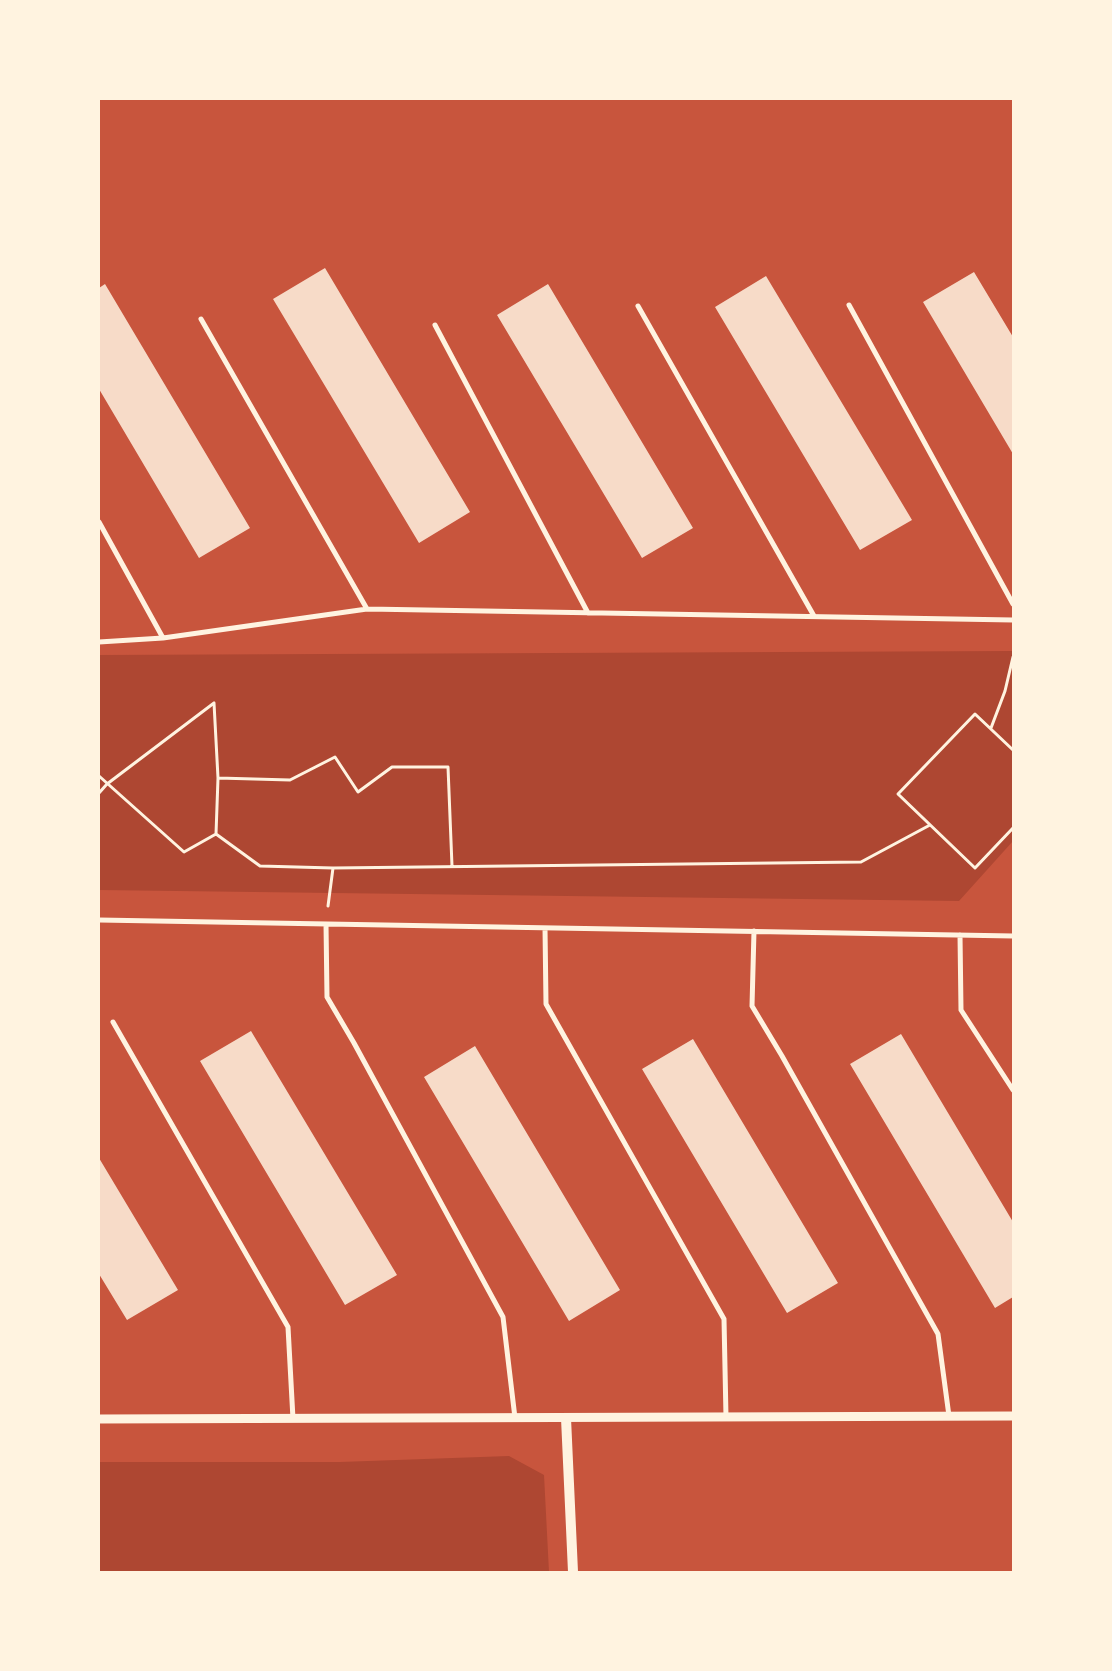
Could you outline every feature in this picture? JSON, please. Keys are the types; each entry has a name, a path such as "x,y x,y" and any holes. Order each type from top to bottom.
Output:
{"main road":[{"path":"566,1418 573,1572"}],"street":[{"path":"849,305 1013,604"},
{"path":"638,306 814,616"},
{"path":"201,319 367,609"},
{"path":"435,325 588,613"},
{"path":"99,522 163,638"},
{"path":"99,642 163,638 367,609 1013,620"},
{"path":"99,920 1013,936"},
{"path":"326,924 327,997 359,1051 503,1317 515,1418"},
{"path":"545,928 546,1004 724,1319 726,1417"},
{"path":"754,932 752,1006 938,1334 949,1416"},
{"path":"960,935 961,1010 1013,1090"},
{"path":"113,1022 288,1327 293,1418"},
{"path":"99,1420 1013,1416"}],"path":[{"path":"990,728 1005,691 1013,657"},
{"path":"99,793 107,784 214,703 218,778 216,834"},
{"path":"1012,748 975,714 898,794 975,868 1013,828"},
{"path":"218,778 290,780 334,757 358,792 392,767 448,767 452,866"},
{"path":"99,776 184,852 216,834"},
{"path":"216,834 260,866 333,868 861,862 930,825"},
{"path":"326,924 333,868"}],"shaded area":[{"path":"1013,651 1013,841 959,901 99,890 99,655"},
{"path":"509,1456 544,1475 549,1572 99,1572 99,1462 340,1462"}],"building":[{"path":"325,268 470,512 419,543 273,299"},
{"path":"974,272 1013,337 1013,454 923,302"},
{"path":"766,276 912,520 860,550 715,307"},
{"path":"105,284 250,528 199,558 99,389 99,288"},
{"path":"548,284 693,528 642,558 497,315"},
{"path":"251,1031 397,1275 345,1305 200,1061"},
{"path":"901,1034 1013,1222 1013,1297 995,1308 850,1064"},
{"path":"693,1039 838,1283 787,1313 642,1069"},
{"path":"475,1046 620,1290 569,1321 424,1077"},
{"path":"99,1158 178,1290 127,1320 99,1274"}]}
